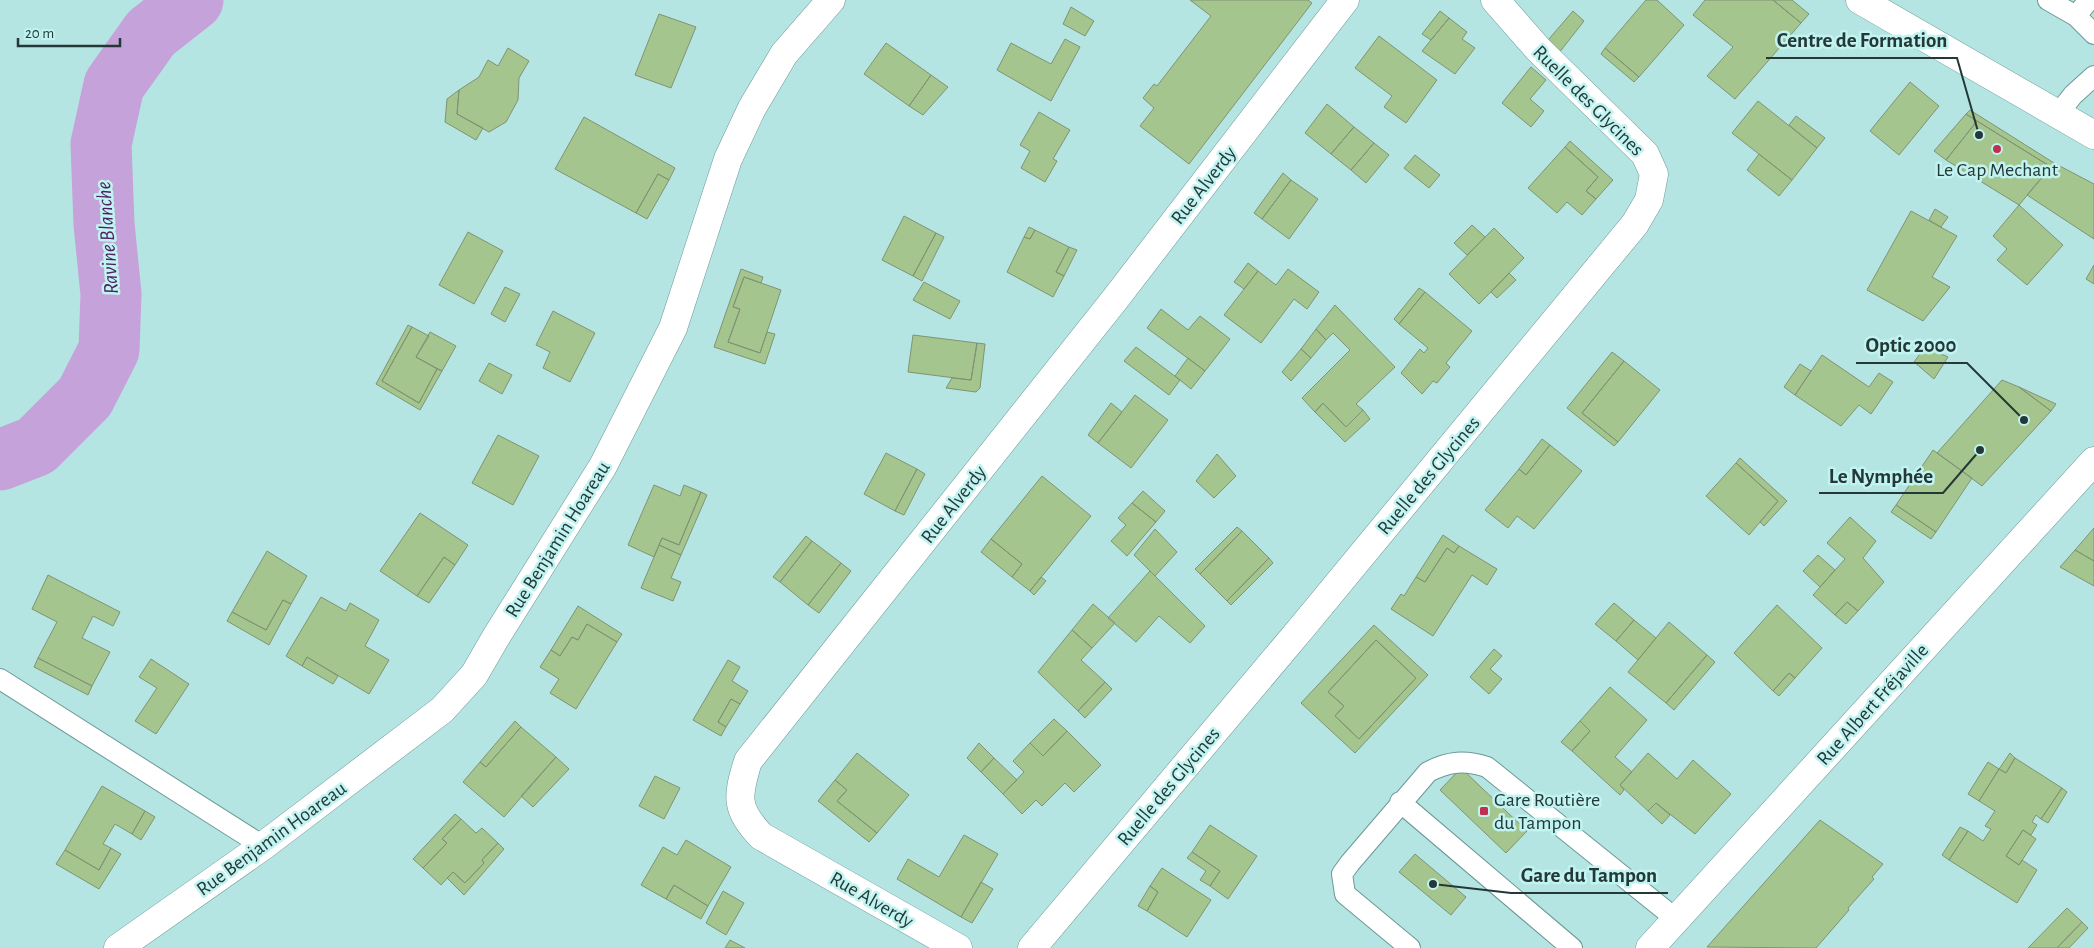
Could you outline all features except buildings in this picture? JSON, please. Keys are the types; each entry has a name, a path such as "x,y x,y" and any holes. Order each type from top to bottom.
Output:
{"street":[{"name":"Rue Benjamin Hoareau","path":"118,948 264,846 442,710 474,675 604,466 673,328 728,160 752,108 784,54 831,0"},
{"name":"Rue Alverdy","path":"958,948 761,836 747,821 739,803 741,782 748,761 1116,298 1345,0"},
{"name":"Ruelle des Glycines","path":"1032,948 1329,595 1635,224 1649,200 1654,174 1645,154 1538,49 1495,0"},
{"path":"1860,0 2094,135"},
{"name":"Rue Albert Fréjaville","path":"1650,948 2094,461"}],"lane":[{"path":"2048,0 2076,16 2094,34"},
{"path":"2076,16 2089,0"},
{"path":"2058,114 2073,95 2094,76"},
{"path":"0,679 264,846"},
{"path":"1410,948 1345,894 1342,874 1400,802 1428,772 1442,764 1457,761 1472,762 1487,767 1676,919"},
{"path":"1400,802 1572,948"}],"waterway":[{"name":"Ravine Blanche","path":"0,460 36,446 85,397 109,350 111,294 104,224 101,144 114,85 151,33 193,0"}],"place":[{"name":"Centre de Formation","path":"1979,135"},
{"name":"Le Cap Mechant","path":"1997,149"},
{"name":"Optic 2000","path":"2024,420"},
{"name":"Le Nymphée","path":"1980,450"},
{"name":"Gare Routière du Tampon","path":"1484,811"},
{"name":"Gare du Tampon","path":"1433,884"}]}
